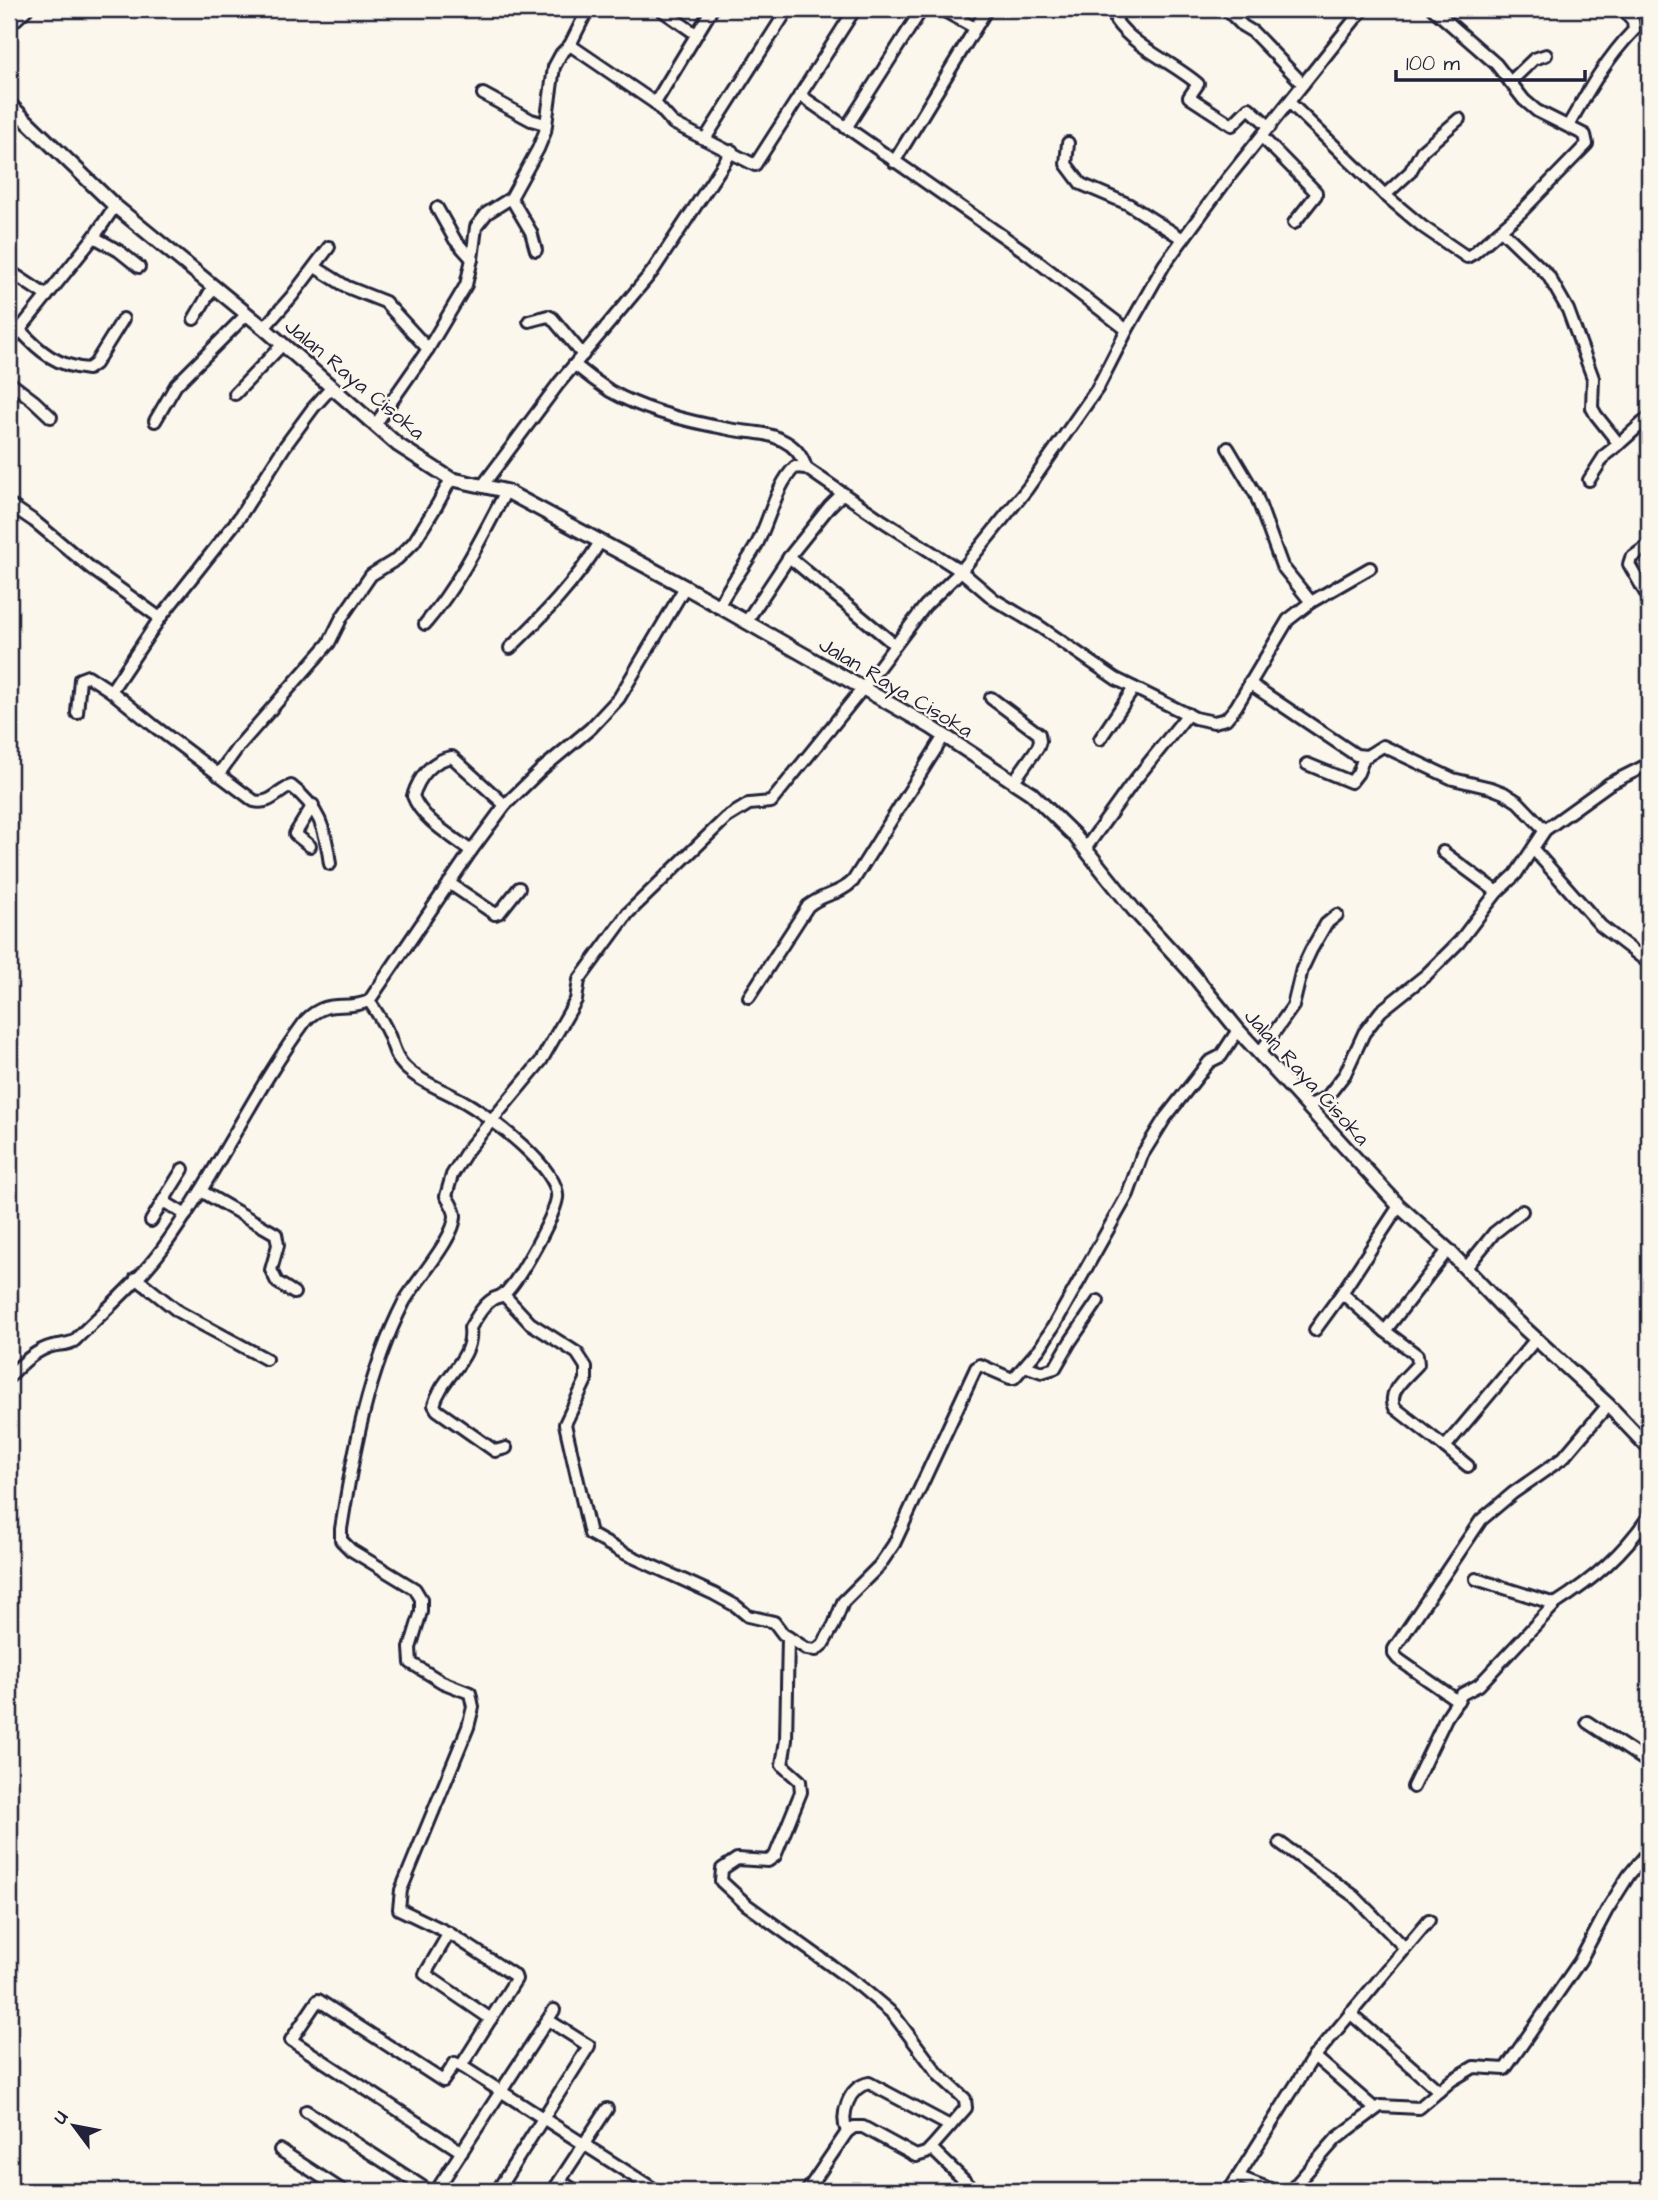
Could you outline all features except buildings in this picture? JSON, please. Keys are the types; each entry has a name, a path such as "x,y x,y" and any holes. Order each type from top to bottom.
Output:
{"street":[{"path":"9,26 27,9"},
{"path":"375,425 428,349 466,285 476,227 487,214 511,198 538,149 545,132 554,67 570,45 588,9"},
{"path":"660,9 696,34"},
{"path":"655,103 712,9"},
{"path":"705,139 788,9"},
{"path":"570,45 655,103 673,123 755,165 855,9"},
{"path":"846,128 922,9"},
{"path":"941,9 975,28"},
{"path":"894,162 987,9"},
{"path":"1120,9 1116,22 1120,27 1198,84 1189,97 1232,125 1249,108 1270,127"},
{"path":"1226,9 1253,32 1303,84"},
{"path":"463,2067 515,1982 515,1976 449,1933 399,1909 401,1890 468,1727 473,1707 470,1693 442,1682 411,1663 410,1648 421,1612 422,1599 415,1588 351,1550 341,1540 346,1498 367,1400 392,1326 406,1298 427,1270 454,1222 455,1213 446,1196 453,1175 469,1148 541,1061 576,1000 579,980 628,913 726,818 749,804 771,802 925,606 961,570 1033,481 1097,389 1164,265 1228,178 1363,9"},
{"path":"1289,102 1385,195 1423,227 1466,257 1475,253 1584,150 1587,144 1585,135 1537,111 1524,100 1496,64 1433,9"},
{"path":"1568,126 1599,72 1634,30 1633,21 1623,9"},
{"path":"1510,82 1534,59 1546,55"},
{"path":"483,94 531,120 545,124"},
{"path":"800,95 1024,251 1127,330"},
{"name":"Jalan Raya Cisoka","path":"9,104 115,205 264,328 398,445 451,479 506,491 685,587 944,736 1031,793 1058,817 1259,1054 1399,1206 1448,1250 1649,1447"},
{"path":"1385,195 1409,172 1422,151 1459,118"},
{"path":"1262,137 1316,192 1294,223"},
{"path":"1068,143 1066,164 1081,184 1128,204 1183,239"},
{"path":"484,485 575,365 652,272 732,151"},
{"path":"511,198 531,232 536,250"},
{"path":"9,343 94,237 115,205"},
{"path":"437,208 455,240 472,259"},
{"path":"1501,230 1548,275 1568,310 1593,379 1592,408 1619,444"},
{"path":"94,237 119,251 139,267"},
{"path":"264,328 329,247"},
{"path":"315,267 347,288 385,302 428,349"},
{"path":"9,271 47,296"},
{"path":"194,319 213,287"},
{"path":"155,421 176,385 246,315"},
{"path":"529,321 548,316 552,318 583,355"},
{"path":"20,330 40,352 63,363 88,369 95,364 123,319"},
{"path":"234,394 282,345"},
{"path":"575,365 608,390 679,418 731,430 768,433 785,441 802,457 806,468"},
{"path":"9,382 51,417"},
{"path":"111,691 160,618 239,518 285,446 332,387"},
{"path":"1590,480 1605,455 1649,417"},
{"path":"1228,447 1256,495 1282,566 1311,602"},
{"path":"718,607 756,545 774,508 780,486 795,467 806,468 961,570 995,600 1039,626 1116,679 1188,715 1214,722 1226,719 1236,707 1288,620 1311,602 1370,568"},
{"path":"218,775 238,747 329,643 342,617 371,575 397,559 414,542 451,479"},
{"path":"425,624 440,607 476,549 506,491"},
{"path":"746,622 789,557 843,493"},
{"path":"9,504 34,520 92,569 160,618"},
{"path":"510,648 555,605 600,542"},
{"path":"1649,545 1631,558 1629,564 1649,599"},
{"path":"789,557 895,645"},
{"path":"9,1377 38,1352 74,1342 161,1250 186,1215 233,1133 306,1020 322,1006 369,1001 505,805 542,769 598,722 619,698 685,587"},
{"path":"76,713 78,686 84,676 88,676 254,801 269,801 291,786 313,805 327,837 330,864"},
{"path":"1249,683 1356,755 1364,757"},
{"path":"1100,739 1134,688"},
{"path":"991,698 1039,734 1038,747 1014,781"},
{"path":"1086,849 1131,785 1188,715"},
{"path":"749,997 808,906 816,900 844,890 853,881 944,736"},
{"path":"1307,764 1351,782 1364,757 1383,746 1453,779 1491,788 1518,802 1545,830"},
{"path":"471,851 416,806 413,796 415,789 433,763 452,757 505,805"},
{"path":"1308,1106 1328,1097 1345,1074 1364,1033 1381,1011 1445,956 1497,892 1516,874 1545,830 1609,784 1649,764"},
{"path":"310,846 295,834 313,805"},
{"path":"1533,849 1601,926 1649,963"},
{"path":"1443,852 1497,892"},
{"path":"449,883 495,914 500,912 519,888"},
{"path":"1259,1054 1293,1006 1302,969 1311,950 1326,925 1337,915"},
{"path":"369,1001 389,1034 394,1051 403,1066 493,1121 523,1146 556,1185 558,1196 526,1264 503,1294 493,1299 477,1317 470,1328 472,1341 469,1350 445,1382 435,1405 437,1410 495,1451 506,1448"},
{"path":"503,1294 530,1323 577,1353 586,1367 586,1380 565,1424 590,1534 714,1594 748,1616 774,1622 783,1634 807,1650 816,1650 823,1644 834,1625 843,1602 879,1566 894,1544 956,1407 978,1366 1010,1378 1014,1378 1025,1366 1056,1322 1108,1230 1128,1194 1142,1155 1165,1118 1209,1062 1221,1056 1238,1030"},
{"path":"151,1220 183,1169"},
{"path":"201,1191 276,1234 278,1245 271,1270 277,1282 294,1293"},
{"path":"163,1201 186,1215"},
{"path":"1315,1330 1399,1206"},
{"path":"1466,1268 1494,1233 1522,1211"},
{"path":"1384,1331 1448,1250"},
{"path":"136,1278 179,1312 267,1359"},
{"path":"1342,1293 1384,1331 1417,1355 1418,1364 1392,1394 1391,1400 1395,1408 1468,1466"},
{"path":"1025,1366 1042,1372 1055,1368 1098,1301"},
{"path":"1444,1447 1536,1339"},
{"path":"1458,1701 1398,1659 1394,1649 1481,1520 1513,1493 1563,1458 1608,1405"},
{"path":"1413,1787 1446,1718 1466,1691 1479,1685 1555,1604 1581,1587 1622,1552 1649,1516"},
{"path":"1476,1579 1555,1604"},
{"path":"788,1637 786,1740 782,1765 800,1781 802,1792 775,1856 768,1861 737,1859 722,1869 721,1881 747,1905 861,1987 893,2014 939,2076 965,2099 966,2108 926,2153 916,2156 863,2127 855,2127 847,2132 807,2191"},
{"path":"1587,1723 1649,1763"},
{"path":"1280,1843 1354,1896 1404,1947"},
{"path":"1286,2191 1292,2189 1336,2139 1380,2105 1419,2108 1452,2080 1474,2067 1505,2068 1580,1961 1629,1875 1649,1851"},
{"path":"1229,2191 1268,2125 1314,2056 1429,1920"},
{"path":"449,1933 425,1973 491,2019"},
{"path":"461,2152 290,2040 318,2000 443,2081 455,2063 463,2067 657,2191"},
{"path":"1350,2013 1439,2091"},
{"path":"436,2191 551,2015 589,2046 497,2191"},
{"path":"1314,2056 1375,2109"},
{"path":"847,2132 843,2116 846,2106 857,2090 869,2083 950,2126"},
{"path":"553,2191 607,2109"},
{"path":"306,2111 429,2191"},
{"path":"930,2148 975,2191"},
{"path":"280,2150 343,2191"},
{"path":"1239,2177 1275,2191"},
{"path":"560,2181 576,2191"}]}
